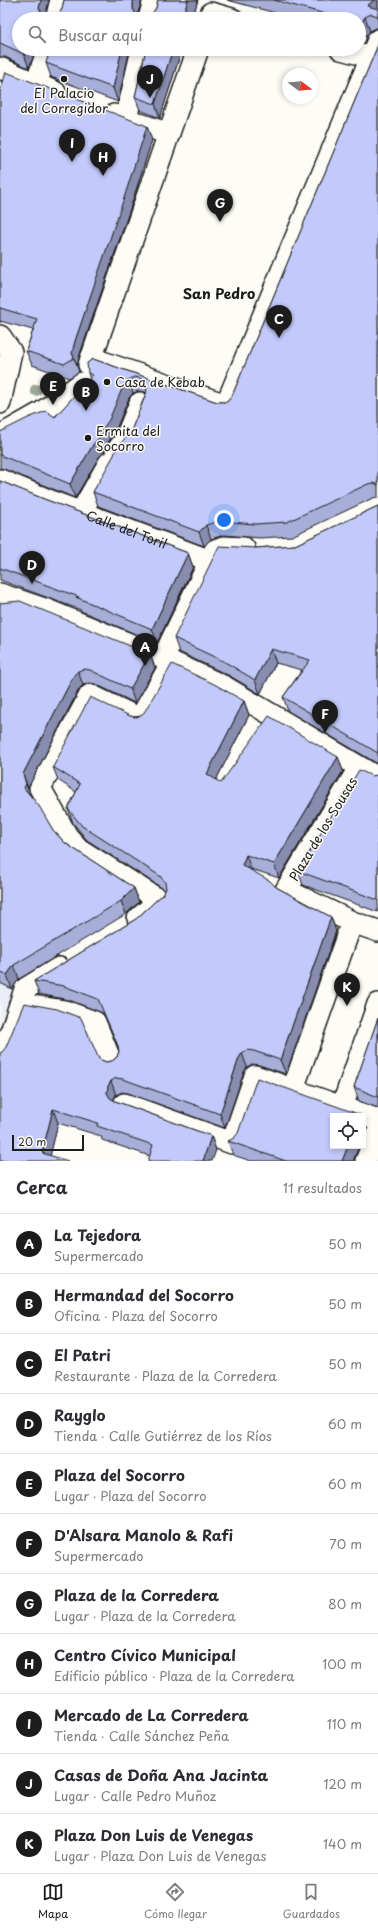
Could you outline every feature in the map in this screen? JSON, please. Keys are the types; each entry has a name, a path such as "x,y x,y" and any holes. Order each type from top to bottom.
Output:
{"street":[{"path":"58,12 61,0"},
{"path":"151,12 154,0"},
{"path":"87,368 145,389 226,405 374,49"},
{"path":"36,84 46,56"},
{"path":"126,119 140,56"},
{"path":"0,436 42,412 87,368 196,56"},
{"path":"0,68 70,98"},
{"path":"98,108 169,134"},
{"path":"0,336 11,352 0,404"},
{"name":"Calle del Toril","path":"80,512 125,440 145,389"},
{"name":"Calle del Toril","path":"0,480 173,548 211,561"},
{"path":"119,932 133,924 159,900 79,849 67,836 40,788 90,695 140,719 168,660 216,550 223,547 260,550"},
{"path":"1,599 47,610 168,660 225,687 373,773"},
{"name":"Plaza de los Sousas","path":"352,922 286,890 373,773"},
{"path":"290,1088 352,922 378,931"},
{"path":"0,1056 12,1029 19,1003 25,989 79,956"},
{"path":"19,1003 65,1011 95,1022 112,1064"},
{"path":"347,1109 378,1004"},
{"path":"124,1104 232,1143 255,1076 347,1109 378,1130 366,1161"}],"shaded area":[{"path":"0,983 13,990 1,1019 7,1025 0,1039"}],"building":[{"path":"0,0 41,0 39,8 42,12 12,12 12,48 0,43"},
{"path":"64,0 133,0 133,9 135,12 60,12"},
{"path":"158,0 188,0 184,12 153,12"},
{"path":"274,0 374,0 367,6 378,9 378,16 371,14 366,16 366,12 318,12"},
{"path":"378,45 378,485 374,483 368,484 287,522 255,524 219,521 206,525 199,532 93,492 116,449 131,431 146,394 147,388 145,382 140,378 134,377 124,384 109,420 70,484 0,455 0,432 46,411 55,417 93,375 88,373 87,363 93,359 217,402 227,402 232,396"},
{"path":"48,56 120,56 113,88 46,63"},
{"path":"144,56 171,56 155,104 135,97"},
{"path":"6,72 147,126 75,341 72,353 74,358 64,364 26,351 37,319 0,308 0,92"},
{"path":"0,481 188,553 152,629 76,597 79,597 0,568"},
{"path":"378,506 378,753 283,697 310,660 271,649 255,680 225,662 174,638 219,546 256,548 295,545"},
{"path":"20,601 150,654 130,689 90,670 84,669 78,671 74,675 23,774 26,784 24,788 39,806 53,830 65,843 134,888 121,901 14,965 7,975 0,971 0,603"},
{"path":"172,664 214,684 244,701 207,774 221,783 269,716 338,757 274,864 246,855 242,865 270,881 276,887 331,917 280,1060 254,1051 247,1050 242,1053 220,1114 123,1079 116,1078 111,1081 108,1086 107,1093 110,1098 115,1101 211,1136 203,1161 148,1161 153,1145 97,1126 98,1123 53,1109 42,1153 68,1161 0,1161 0,1053 6,1047 24,1003 57,1009 81,1018 99,1059 106,1062 112,1061 117,1057 119,1051 98,999 64,986 34,981 136,919 162,895 166,889 165,882 160,876 82,826 68,809 80,784 53,767 90,697 130,716 141,716"},
{"path":"359,770 372,776 378,775 378,900 298,871"},
{"path":"378,1018 378,1097 354,1087"},
{"path":"257,1078 355,1113 330,1113 330,1149 347,1149 342,1161 286,1161 228,1141 234,1138 238,1133"}],"place":[{"name":"El Palacio del Corregidor","path":"64,79"},
{"name":"Casas de Doña Ana Jacinta","path":"150,98"},
{"name":"Mercado de La Corredera","path":"72,162"},
{"name":"Centro Cívico Municipal","path":"103,176"},
{"name":"Plaza de la Corredera","path":"220,222"},
{"name":"El Patri","path":"279,338"},
{"name":"Casa de Kebab","path":"107,382"},
{"name":"Plaza del Socorro","path":"53,405"},
{"name":"Hermandad del Socorro","path":"86,411"},
{"name":"Ermita del Socorro","path":"88,438"},
{"name":"Rayglo","path":"32,584"},
{"name":"La Tejedora","path":"145,666"},
{"name":"D'Alsara Manolo & Rafi","path":"325,733"},
{"name":"Plaza Don Luis de Venegas","path":"347,1006"}],"district":[{"name":"San Pedro","path":"219,294"}]}
